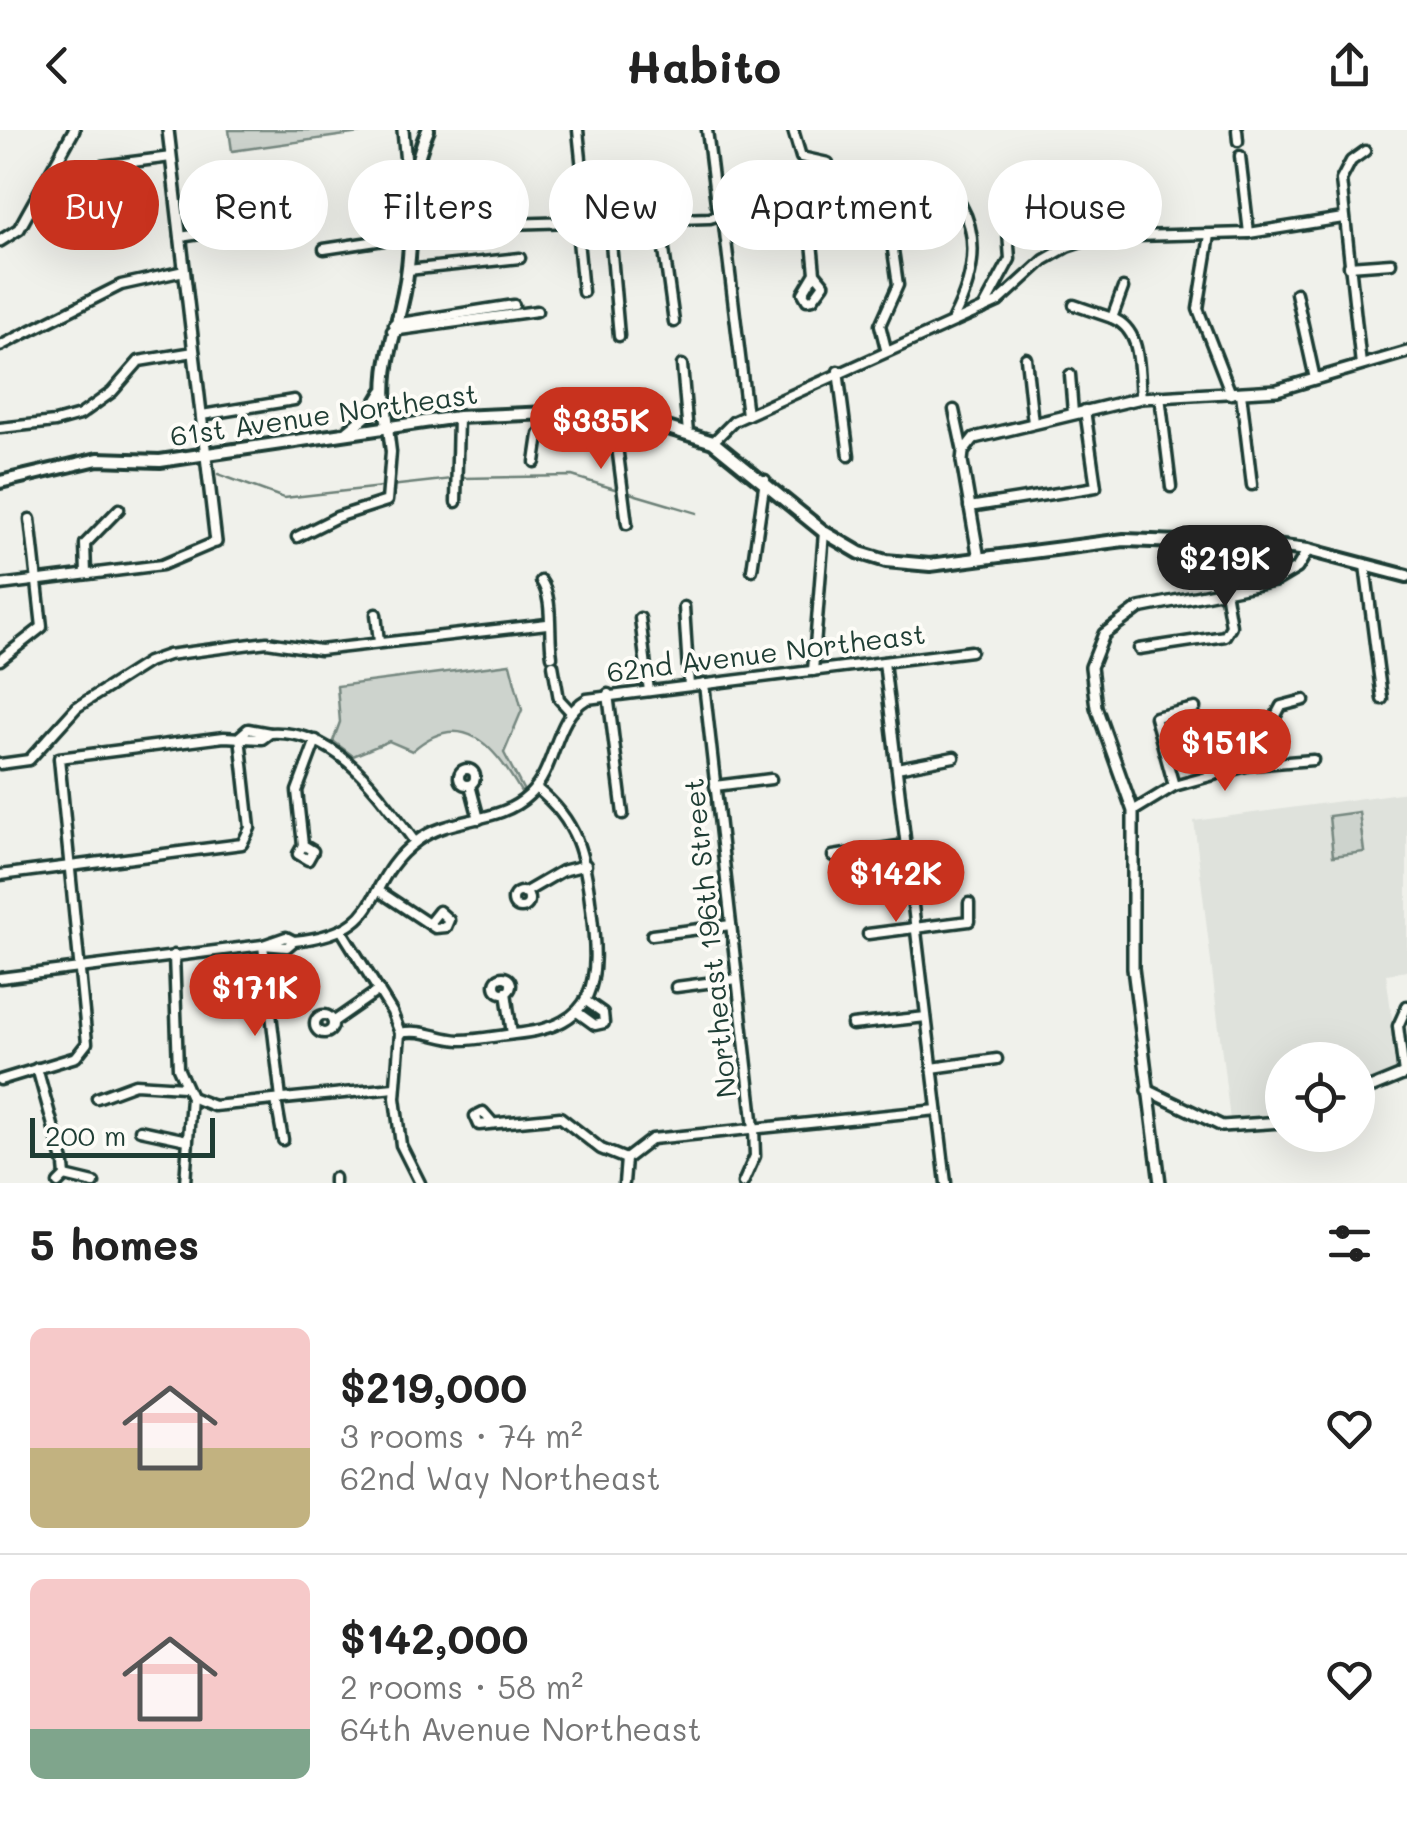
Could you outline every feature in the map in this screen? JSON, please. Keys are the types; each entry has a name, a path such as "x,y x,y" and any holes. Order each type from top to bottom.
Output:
{"main road":[{"path":"419,160 427,132"},
{"path":"388,428 383,391 409,250"},
{"path":"343,434 366,418 383,391"},
{"name":"61st Avenue Northeast","path":"0,482 98,459 160,461 458,417 552,412 613,415 713,442 824,532 860,553 891,562 930,565 979,560 1096,541 1266,544 1328,554 1407,576"}],"street":[{"path":"0,241 19,228 74,130"},
{"path":"168,130 179,228"},
{"path":"578,130 581,160"},
{"path":"707,130 713,166"},
{"path":"792,130 801,157 814,160"},
{"path":"1237,130 1238,141"},
{"path":"406,160 403,132 427,132"},
{"path":"1361,365 1341,180 1350,161 1365,151"},
{"path":"1240,156 1249,233"},
{"path":"147,160 171,157"},
{"path":"713,442 724,428 747,415 886,349 998,302 1044,260 1067,246 1097,237 1249,233 1343,218"},
{"path":"952,321 973,272 968,231"},
{"path":"1210,235 1198,309 1236,394 1252,485"},
{"path":"0,585 162,565 216,542 182,250"},
{"path":"579,250 583,292"},
{"path":"612,250 619,336"},
{"path":"664,250 674,322"},
{"path":"726,250 747,415"},
{"path":"813,250 815,273"},
{"path":"886,349 880,324 895,299 899,278 893,250"},
{"path":"983,309 1010,259 1009,250"},
{"path":"408,270 520,258"},
{"path":"1349,266 1391,263"},
{"path":"0,346 108,291 184,271"},
{"path":"1112,318 1123,288"},
{"path":"1296,293 1315,378"},
{"path":"1074,304 1125,323 1134,336 1141,398"},
{"path":"393,328 514,305"},
{"path":"393,328 537,311"},
{"path":"0,428 80,414 98,404 139,361 194,352"},
{"path":"963,452 974,438 1085,410 1160,396 1277,390 1407,352"},
{"path":"1026,358 1033,423"},
{"path":"682,365 688,433"},
{"path":"838,371 848,456"},
{"path":"1070,375 1073,413"},
{"path":"1160,396 1171,487"},
{"path":"202,416 294,400"},
{"path":"954,410 979,560"},
{"path":"969,507 1096,487 1085,410"},
{"path":"536,462 539,434 552,412"},
{"path":"613,415 627,524"},
{"path":"456,502 458,417"},
{"path":"297,536 337,517 387,502 391,452 388,428"},
{"path":"752,570 764,480"},
{"path":"86,574 85,544 119,509"},
{"path":"0,660 42,628 30,519"},
{"path":"813,670 824,532"},
{"path":"1160,1183 1133,968 1133,811 1090,667 1104,634 1139,608 1287,576 1308,550"},
{"path":"1365,565 1382,699"},
{"path":"0,978 264,944 272,949 342,933 415,842 440,828 512,808 536,788 571,712 559,699 547,624 549,592 541,581"},
{"path":"1138,649 1225,636 1230,626 1226,590"},
{"path":"684,607 689,686"},
{"path":"376,614 379,642"},
{"path":"640,618 649,691"},
{"path":"0,764 29,760 77,707 148,662 235,644 268,642 320,650 547,624"},
{"name":"62nd Avenue Northeast","path":"571,712 587,699 608,694 971,652"},
{"path":"884,662 946,1183"},
{"name":"Northeast 196th Street","path":"704,684 754,1128 752,1171 743,1183"},
{"path":"608,694 623,814"},
{"path":"1250,765 1282,706 1304,700"},
{"path":"1174,786 1155,717 1195,708"},
{"path":"0,1080 82,1053 87,1036 59,758 240,736 262,739 270,733 316,740 348,760 415,842"},
{"path":"0,876 237,846 250,836 240,736"},
{"path":"303,845 297,791 316,740"},
{"path":"897,768 954,758"},
{"path":"1133,811 1174,786 1250,765 1313,760"},
{"path":"715,786 771,779"},
{"path":"470,785 479,818"},
{"path":"400,1033 419,1030 459,1040 551,1028 577,1012 586,1000 595,979 596,956 586,865 575,828 536,788"},
{"path":"832,856 905,845"},
{"path":"524,893 566,869 586,865"},
{"path":"379,891 420,919 431,921"},
{"path":"868,934 969,921 969,903"},
{"path":"652,935 731,925"},
{"path":"342,933 379,990 400,1033 394,1088 402,1145 420,1183"},
{"path":"264,944 283,1140"},
{"path":"174,955 178,1068 191,1097 214,1106 394,1088"},
{"path":"676,987 738,979"},
{"path":"333,1022 379,990"},
{"path":"506,992 512,1034"},
{"path":"577,1012 595,1025 602,1024 603,1013 586,1000"},
{"path":"1375,1086 1406,1074 1398,1026 1407,1006"},
{"path":"852,1025 926,1017"},
{"path":"932,1068 997,1059"},
{"path":"37,1068 61,1179 94,1183"},
{"path":"97,1098 134,1084 184,1087"},
{"path":"1146,1090 1170,1097 1202,1119 1222,1126 1265,1123"},
{"path":"185,1183 191,1097"},
{"path":"624,1183 626,1158 652,1139 938,1110"},
{"path":"491,1122 560,1117 601,1149 626,1158"},
{"path":"140,1130 187,1140"}],"shaded area":[{"path":"229,130 381,130 232,151"},
{"path":"510,664 522,710 504,753 524,791 488,747 462,733 446,732 412,751 389,741 353,756 333,741 340,722 337,686"},
{"path":"1407,792 1407,971 1386,974 1399,1070 1375,1079 1375,1042 1265,1042 1265,1115 1230,1120 1194,821"},
{"path":"1359,812 1364,852 1333,856 1329,816"}],"waterway":[{"path":"218,474 284,498 452,479"},
{"path":"462,478 572,476 618,490"},
{"path":"626,492 697,513"}]}
